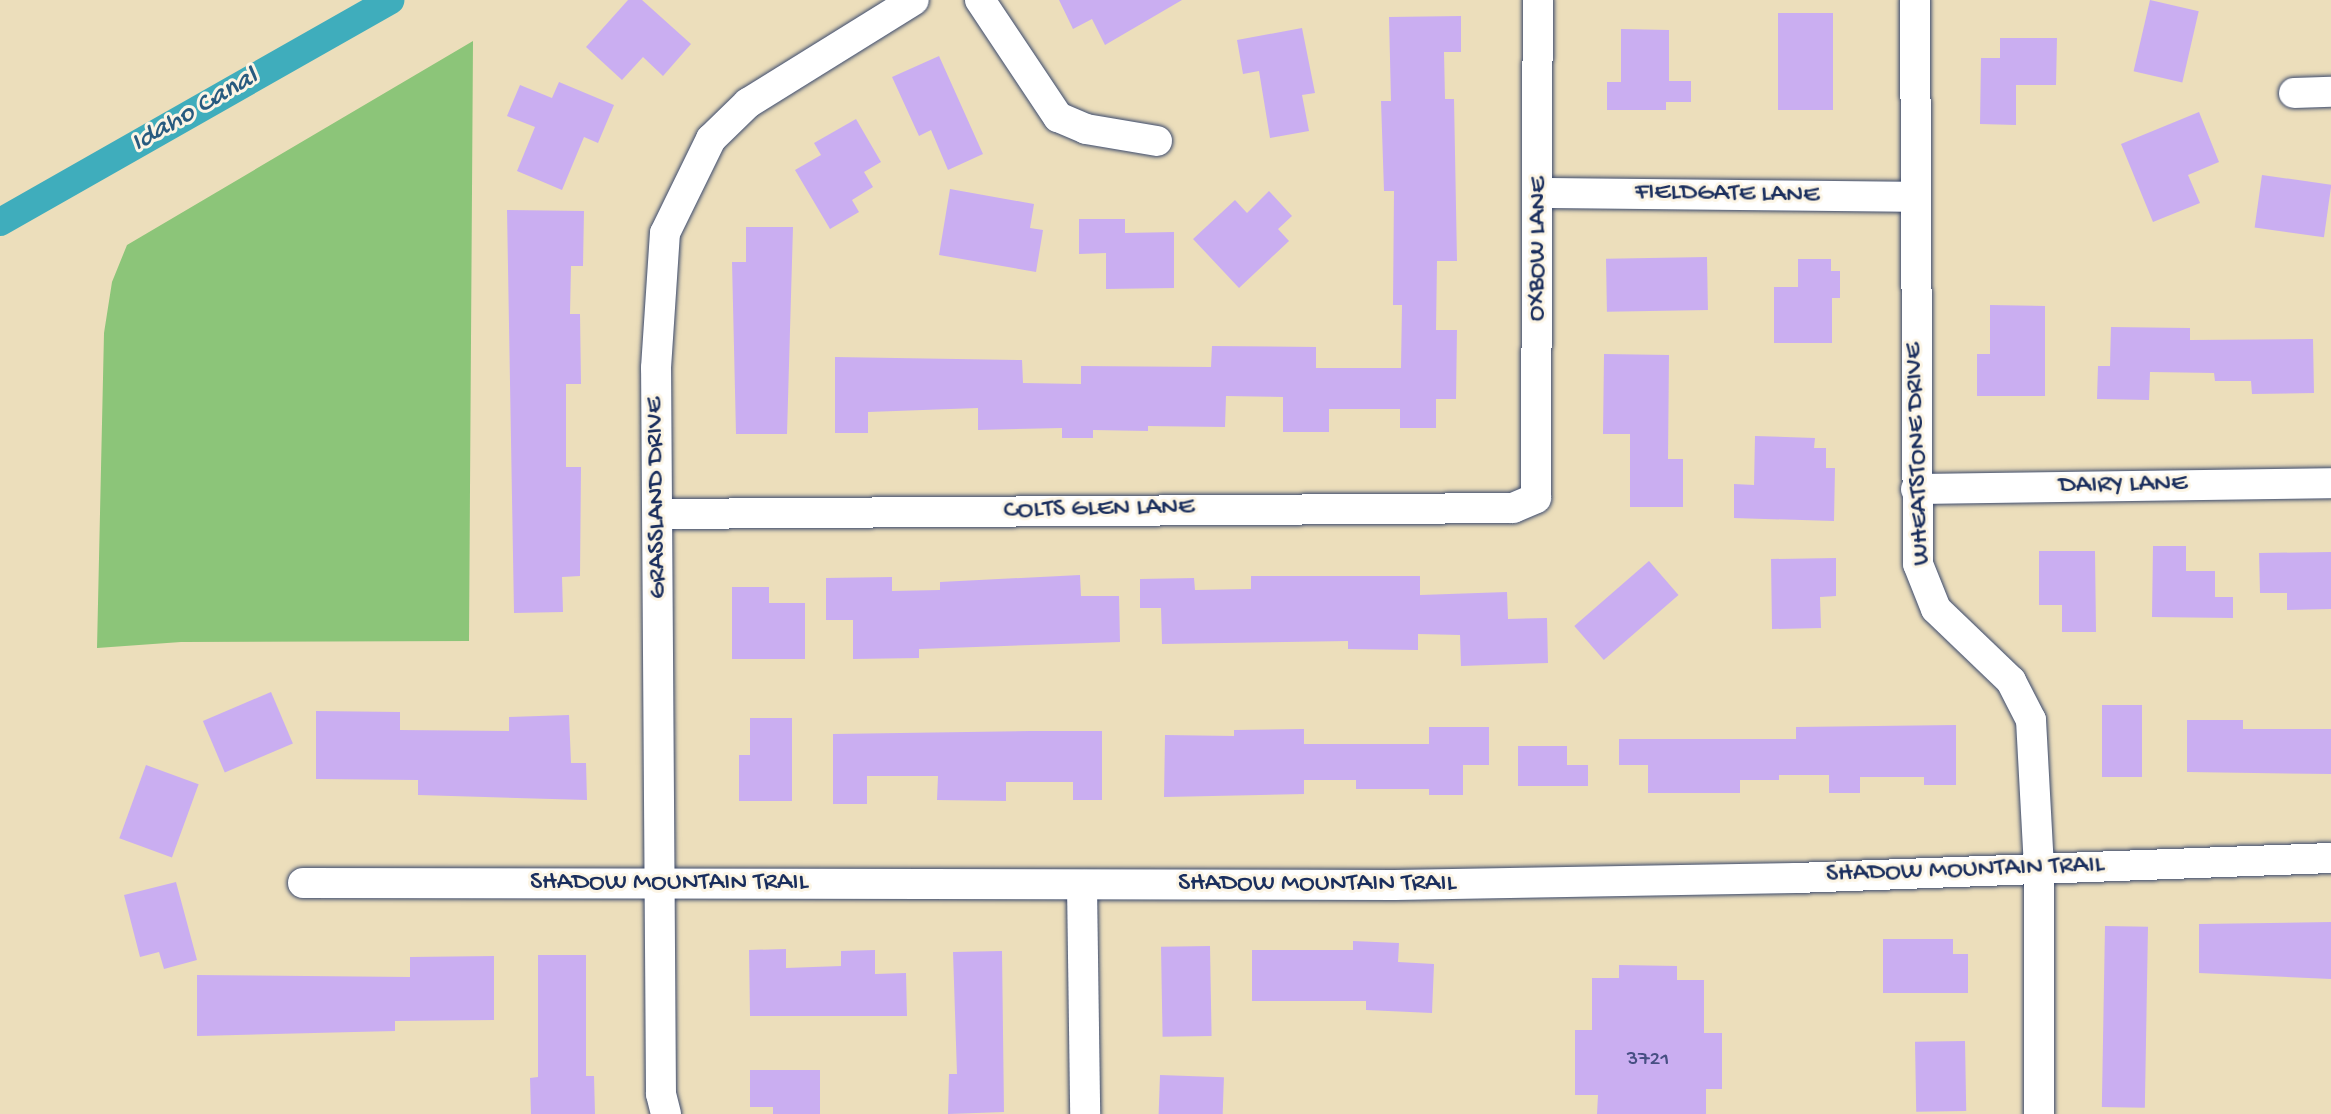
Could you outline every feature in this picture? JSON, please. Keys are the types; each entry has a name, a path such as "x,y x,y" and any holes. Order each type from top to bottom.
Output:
{"street":[{"name":"GRASSLAND DRIVE","path":"666,1114 661,1094 657,287 665,233 688,179 711,139 748,103 914,0"},
{"path":"980,0 1058,117 1086,129 1157,141"},
{"name":"OXBOW LANE","path":"1536,498 1540,193 1538,0"},
{"name":"WHEATSTONE DRIVE","path":"1915,0 1918,564 1936,609 2011,681 2031,720 2039,867 2039,1114"},
{"path":"2294,93 2331,92"},
{"name":"FIELDGATE LANE","path":"1540,193 1915,197"},
{"name":"DAIRY LANE","path":"1916,489 2331,483"},
{"name":"COLTS GLEN LANE","path":"659,514 1513,508 1536,498"},
{"name":"SHADOW MOUNTAIN TRAIL","path":"303,883 1082,885 1765,879 2331,858"},
{"path":"1082,885 1085,1114"}],"green space":[{"path":"473,41 469,641 181,642 97,648 104,333 112,282 127,245"}],"building":[{"path":"628,0 642,0 691,44 663,76 643,57 622,80 586,47"},
{"path":"1059,0 1182,0 1105,45 1092,19 1073,29"},
{"path":"2150,0 2199,11 2182,82 2134,71"},
{"path":"1778,13 1833,13 1833,110 1778,110"},
{"path":"1461,16 1461,52 1444,52 1445,99 1454,99 1457,261 1437,261 1436,330 1457,330 1456,399 1436,399 1436,428 1400,428 1400,409 1329,409 1329,432 1283,432 1283,397 1226,396 1225,427 1148,426 1148,431 1093,430 1093,438 1062,438 1062,428 978,430 978,408 868,412 868,433 835,433 835,357 1022,360 1023,383 1081,384 1081,366 1211,367 1212,346 1316,347 1316,368 1401,368 1402,305 1393,305 1394,191 1384,191 1381,101 1391,101 1389,17"},
{"path":"1302,28 1315,93 1302,95 1309,131 1270,138 1259,71 1243,74 1237,40"},
{"path":"1621,29 1669,30 1669,81 1691,81 1691,102 1666,102 1666,110 1607,110 1607,82 1621,82"},
{"path":"2000,38 2057,38 2056,85 2016,85 2016,125 1980,124 1981,58 2000,58"},
{"path":"939,56 983,154 948,170 931,130 919,136 892,77"},
{"path":"559,82 614,105 598,143 584,137 562,190 517,171 535,127 507,116 520,85 552,98"},
{"path":"2199,112 2219,162 2188,175 2200,203 2153,222 2121,144"},
{"path":"856,119 881,162 864,172 873,187 852,200 859,212 830,229 795,170 821,155 814,143"},
{"path":"2262,175 2331,185 2324,237 2255,227"},
{"path":"950,189 1034,204 1030,228 1043,230 1036,272 939,255"},
{"path":"1269,191 1292,216 1278,229 1289,241 1239,288 1193,239 1235,200 1247,213"},
{"path":"507,210 584,211 583,266 571,266 570,314 580,314 581,384 566,384 566,467 581,467 580,576 562,577 563,612 514,613"},
{"path":"1079,219 1125,219 1125,233 1174,232 1174,288 1106,289 1106,253 1079,254"},
{"path":"746,227 793,227 787,434 736,434 732,262 746,262"},
{"path":"1707,257 1708,310 1607,312 1606,259"},
{"path":"1798,259 1831,259 1831,271 1840,271 1840,298 1832,298 1832,343 1774,343 1774,287 1798,287"},
{"path":"1990,305 2045,306 2045,396 1977,396 1977,354 1990,354"},
{"path":"2111,327 2190,328 2190,340 2313,339 2314,393 2252,394 2251,381 2215,381 2214,373 2150,372 2149,400 2097,399 2098,366 2110,366"},
{"path":"1604,354 1669,355 1668,459 1683,459 1683,507 1630,507 1630,434 1603,434"},
{"path":"1755,436 1815,438 1814,448 1826,448 1826,468 1835,468 1834,521 1734,518 1734,484 1754,485"},
{"path":"2153,546 2186,546 2186,571 2215,571 2215,597 2233,597 2233,618 2152,617"},
{"path":"2039,551 2095,551 2096,632 2062,632 2062,605 2039,605"},
{"path":"2331,552 2331,609 2287,610 2287,593 2260,593 2259,553"},
{"path":"1836,558 1836,596 1820,597 1821,628 1772,629 1771,559"},
{"path":"1649,561 1679,595 1604,660 1574,626"},
{"path":"1080,575 1081,596 1119,596 1120,642 919,649 919,658 853,659 853,620 826,620 826,578 892,577 892,591 940,590 940,582"},
{"path":"1251,576 1420,576 1420,595 1507,592 1508,619 1547,618 1548,663 1461,666 1460,635 1418,634 1418,650 1348,649 1348,641 1162,644 1161,608 1140,608 1140,579 1194,578 1195,590 1251,589"},
{"path":"732,587 769,587 769,603 805,603 805,659 732,659"},
{"path":"271,692 293,744 225,772 203,721"},
{"path":"2102,705 2142,705 2142,777 2102,777"},
{"path":"316,711 400,712 400,730 509,731 509,717 569,715 571,763 586,763 587,800 418,795 418,780 316,779"},
{"path":"750,718 792,718 792,801 739,801 739,755 750,755"},
{"path":"2187,720 2243,720 2243,729 2331,729 2331,774 2187,772"},
{"path":"1956,725 1956,785 1924,785 1924,777 1860,777 1860,793 1829,793 1829,775 1779,775 1779,780 1740,780 1740,793 1648,793 1648,765 1619,765 1619,739 1796,739 1796,727"},
{"path":"1429,727 1489,727 1489,765 1463,765 1463,795 1429,795 1429,789 1356,789 1356,780 1304,780 1304,794 1164,797 1165,735 1234,736 1234,730 1304,729 1304,744 1429,744"},
{"path":"1102,731 1102,800 1073,800 1073,782 1006,782 1006,801 937,800 938,776 867,776 867,804 833,804 833,734"},
{"path":"1518,746 1567,746 1567,765 1588,765 1588,786 1518,786"},
{"path":"146,765 199,784 172,857 119,838"},
{"path":"176,882 197,960 164,969 159,952 140,957 124,895"},
{"path":"2331,922 2331,979 2199,973 2199,924"},
{"path":"2105,926 2148,927 2145,1108 2102,1107"},
{"path":"1883,939 1953,939 1953,954 1968,954 1968,993 1883,993"},
{"path":"1353,941 1399,943 1398,962 1434,964 1432,1013 1366,1010 1366,1001 1252,1001 1252,950 1353,950"},
{"path":"1210,946 1212,1036 1163,1037 1161,947"},
{"path":"786,949 786,968 841,966 841,951 875,950 875,974 906,973 907,1016 750,1016 749,950"},
{"path":"1002,951 1004,1112 948,1114 949,1074 957,1074 953,952"},
{"path":"538,955 586,955 586,1076 594,1076 595,1114 531,1114 530,1078 538,1077"},
{"path":"494,956 494,1020 395,1021 395,1031 197,1036 197,975 410,977 410,957"},
{"path":"1619,965 1677,966 1677,980 1704,980 1704,1033 1722,1033 1722,1089 1706,1089 1706,1114 1597,1114 1598,1095 1575,1095 1575,1030 1592,1030 1592,978 1619,978"},
{"path":"1965,1041 1966,1111 1916,1112 1915,1042"},
{"path":"750,1070 820,1070 820,1114 773,1114 773,1107 750,1107"},
{"path":"1160,1075 1224,1077 1223,1114 1159,1114"}],"waterway":[{"name":"Idaho Canal","path":"0,222 390,0"}]}
